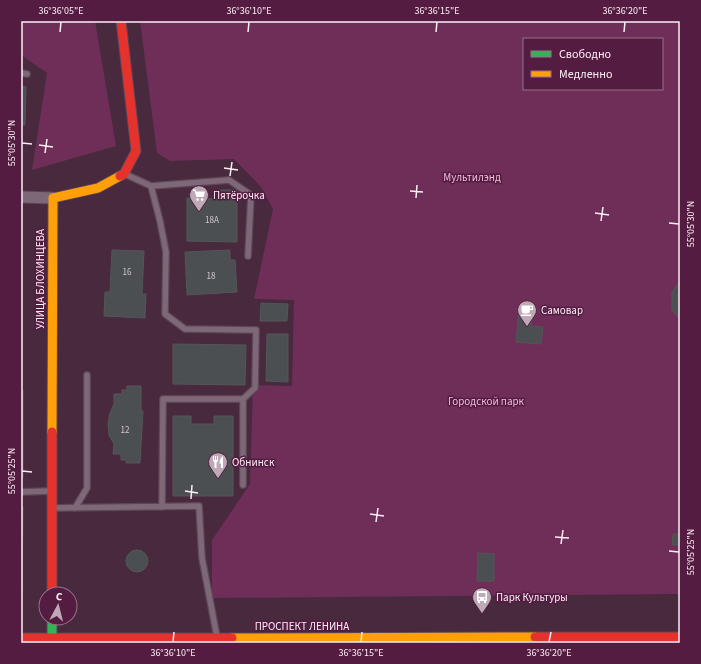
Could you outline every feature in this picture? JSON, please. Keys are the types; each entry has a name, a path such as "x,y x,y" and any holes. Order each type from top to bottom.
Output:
{"main road":[{"path":"52,198 98,188 124,174 136,151 121,21"},
{"name":"УЛИЦА БЛОХИНЦЕВА","path":"52,198 52,586"},
{"path":"52,626 52,640"},
{"name":"ПРОСПЕКТ ЛЕНИНА","path":"21,638 52,640 217,639 346,641 680,637"}],"street":[{"path":"21,197 52,198"}],"lane":[{"path":"124,174 151,186 229,180 251,195 248,256"},
{"path":"151,186 166,252 165,314 185,329 256,330 255,388 243,398 163,399 162,507"},
{"path":"75,508 87,488 87,375"},
{"path":"243,398 243,486"},
{"path":"21,492 52,491"},
{"path":"52,508 199,506 202,558 217,639"}],"green space":[{"path":"21,21 95,21 116,146 32,170 47,73 21,55"},
{"name":"Городской парк","path":"140,21 680,21 680,594 212,598 212,540 250,484 253,385 292,386 294,300 254,299 273,209 261,187 234,159 170,161 157,153"}],"building":[{"path":"21,86 26,87 25,125 21,125"},
{"path":"218,190 237,190 237,242 187,241 187,198 218,199"},
{"path":"112,250 144,251 142,294 146,294 145,318 104,316 105,292 110,292"},
{"path":"230,250 230,260 235,260 237,292 187,295 185,252"},
{"path":"680,281 680,319 672,310 672,292"},
{"path":"261,303 288,304 287,321 260,321"},
{"name":"Самовар","path":"519,310 532,311 531,326 543,327 541,344 516,342"},
{"path":"267,334 288,334 288,382 266,381"},
{"path":"173,344 246,345 245,385 173,384"},
{"path":"127,386 141,386 141,411 143,411 140,463 126,463 126,460 121,460 121,454 113,454 114,444 109,435 108,424 110,413 114,404 114,394 122,394 122,390 127,390"},
{"path":"21,390 23,390 23,478 21,478"},
{"path":"173,416 191,416 191,424 214,424 214,416 233,416 233,496 173,496"},
{"path":"21,507 23,507 22,595 21,595"},
{"path":"673,534 680,534 680,552 679,545 672,545"},
{"path":"137,550 145,553 148,561 145,569 137,572 129,569 126,561 129,553"},
{"path":"478,553 494,554 494,581 477,581"}],"traffic: fast":[{"path":"52,626 52,643"}],"traffic: slow":[{"path":"52,432 53,198 98,188 120,176"},
{"path":"232,638 535,637"}],"traffic: jam":[{"path":"120,176 124,174 136,151 121,21"},
{"path":"52,432 52,586"},
{"path":"535,637 680,637"},
{"path":"21,638 232,638"}],"place":[{"name":"Пятёрочка","path":"199,212"},
{"name":"Самовар","path":"527,327"},
{"name":"Обнинск","path":"218,479"},
{"name":"Парк Культуры","path":"482,614"}],"park label":[{"name":"Мультилэнд","path":"472,177"}]}
